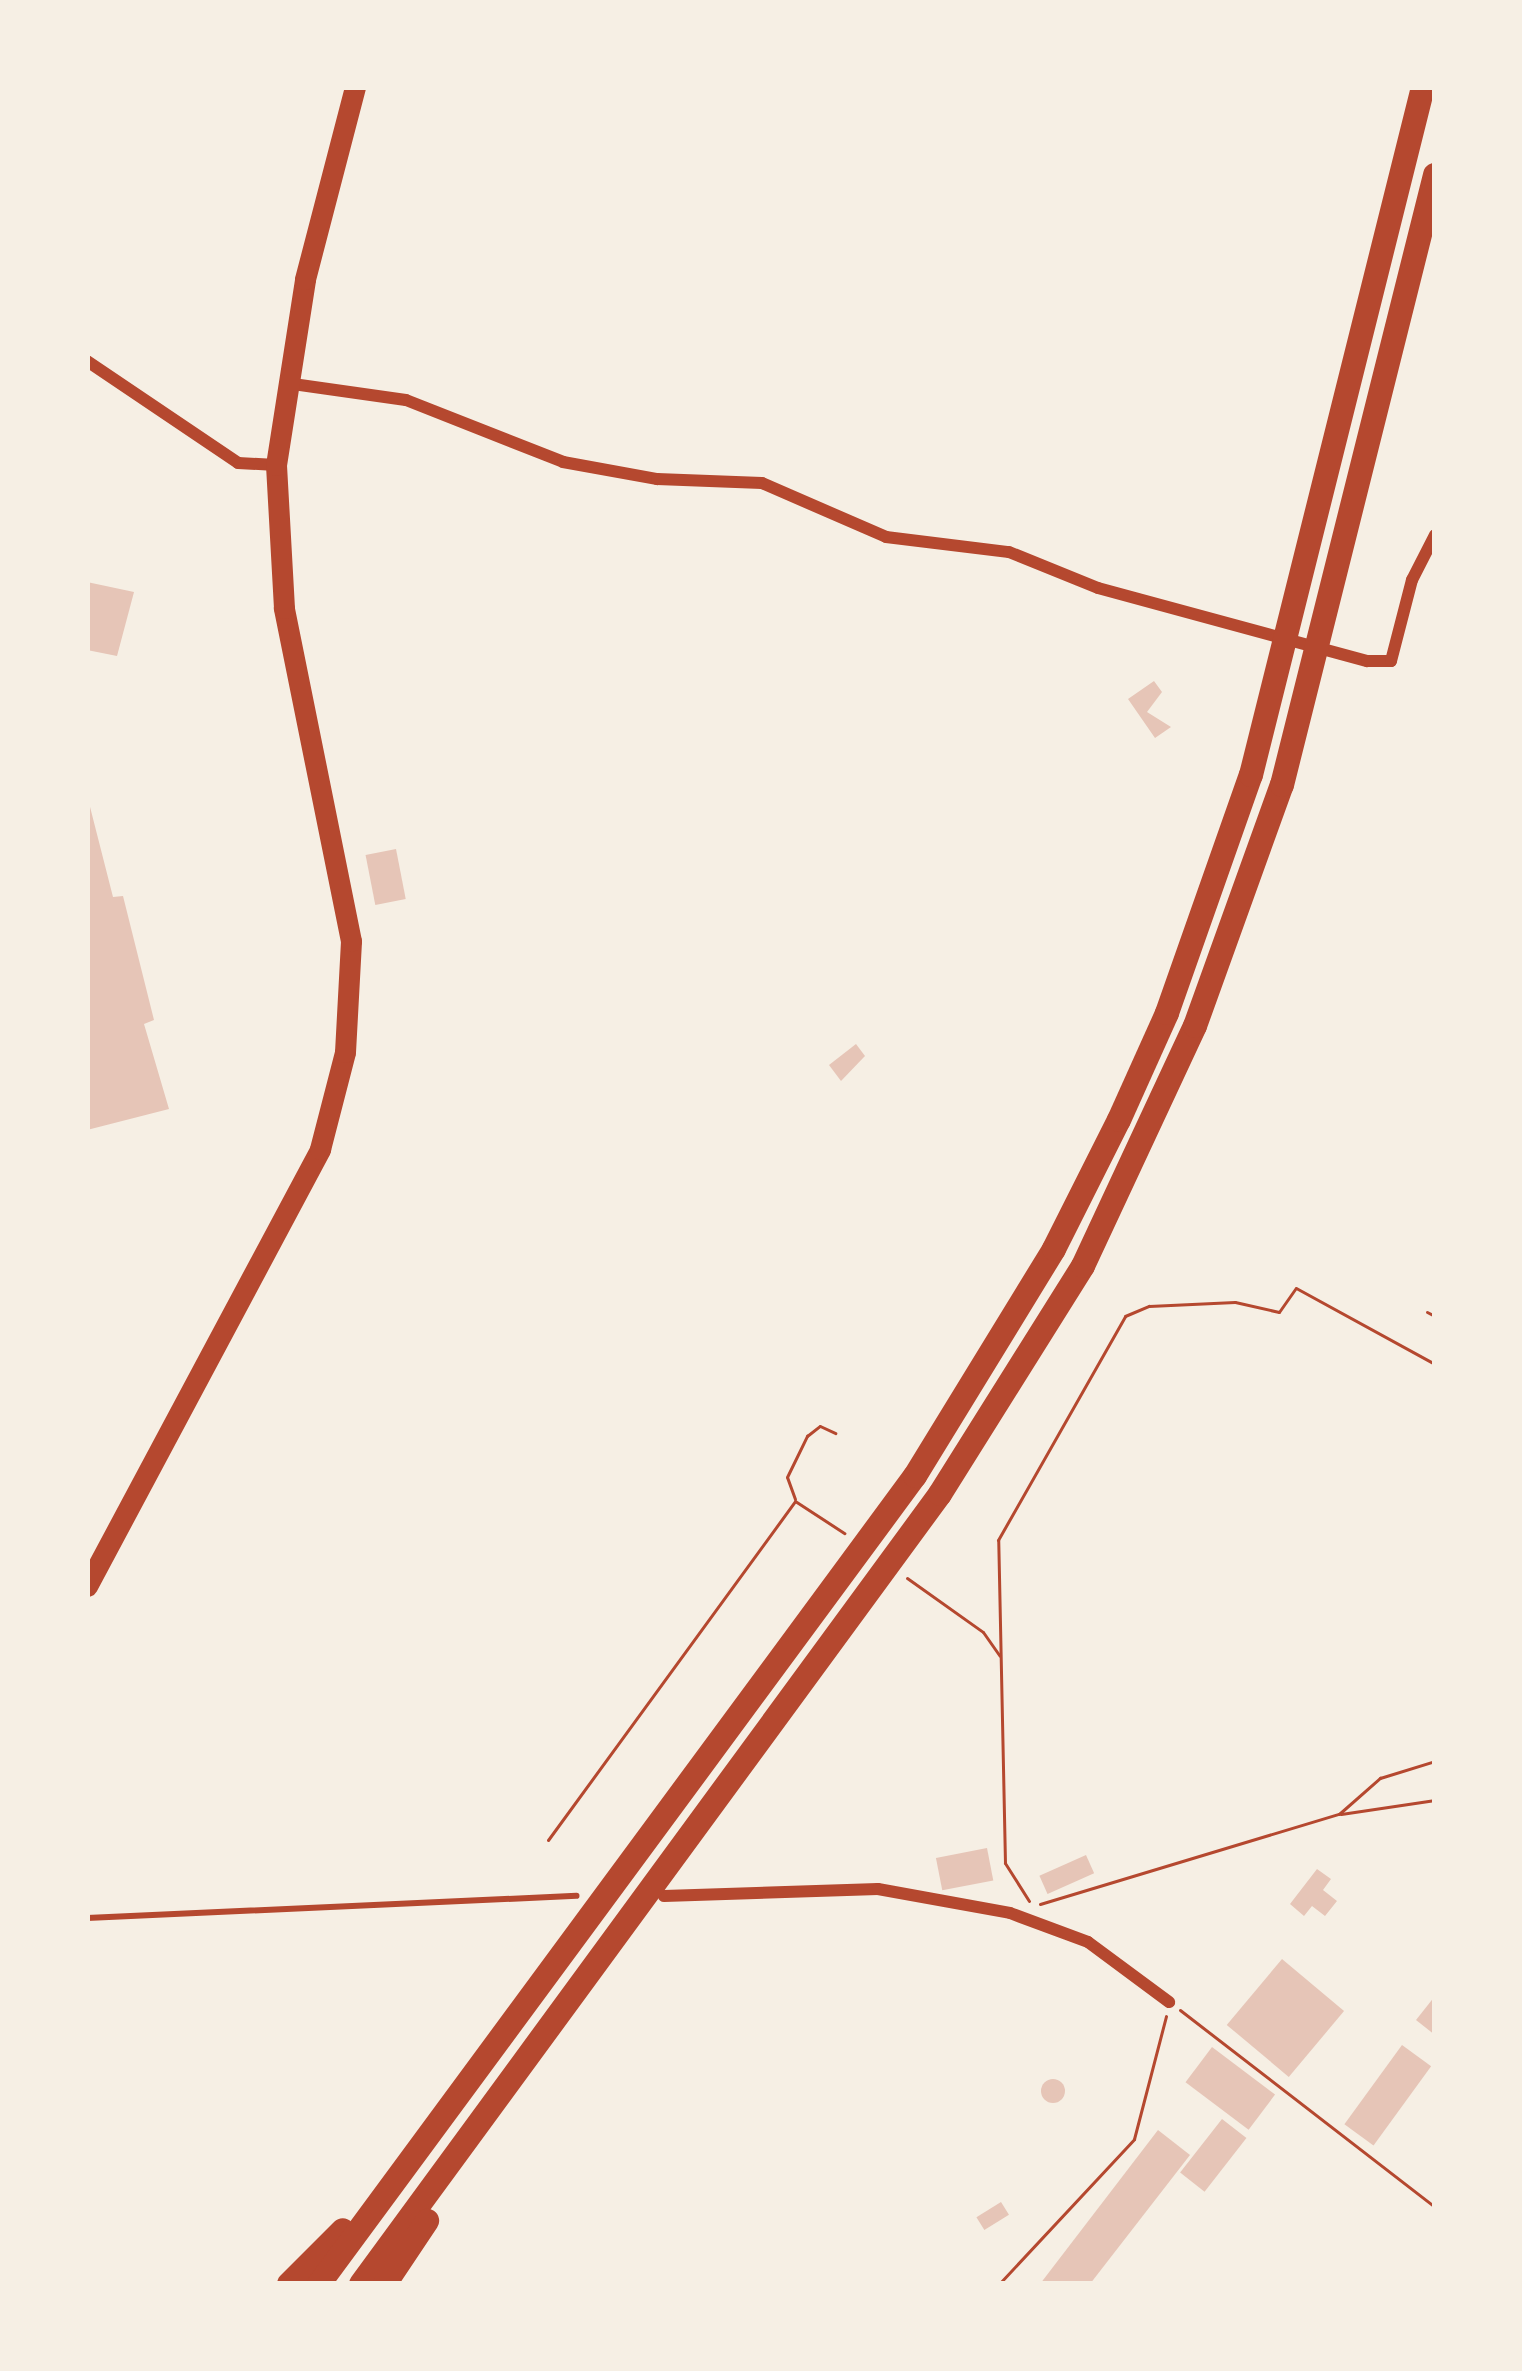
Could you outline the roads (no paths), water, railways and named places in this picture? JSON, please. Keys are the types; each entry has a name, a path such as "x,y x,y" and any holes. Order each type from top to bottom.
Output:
{"highway":[{"path":"319,2284 915,1477 1054,1250 1120,1120 1167,1013 1251,775 1423,87"},
{"path":"361,2284 1010,1390 1151,1129 1282,785 1435,175"},
{"path":"385,2284 543,2062 622,1928"},
{"path":"289,2284 395,2177"}],"main road":[{"path":"89,1579 320,1149 345,1052 351,941 284,608 276,465 285,383 355,87"}],"street":[{"path":"87,361 238,463 276,465"},
{"path":"285,383 406,400 563,462 657,478 762,482 886,538 1009,552 1232,626 1367,661 1391,661 1412,580 1435,535"},
{"path":"664,1895 878,1889 1010,1913 1088,1942 1169,2002"}],"lane":[{"path":"87,1918 577,1896"}]}
